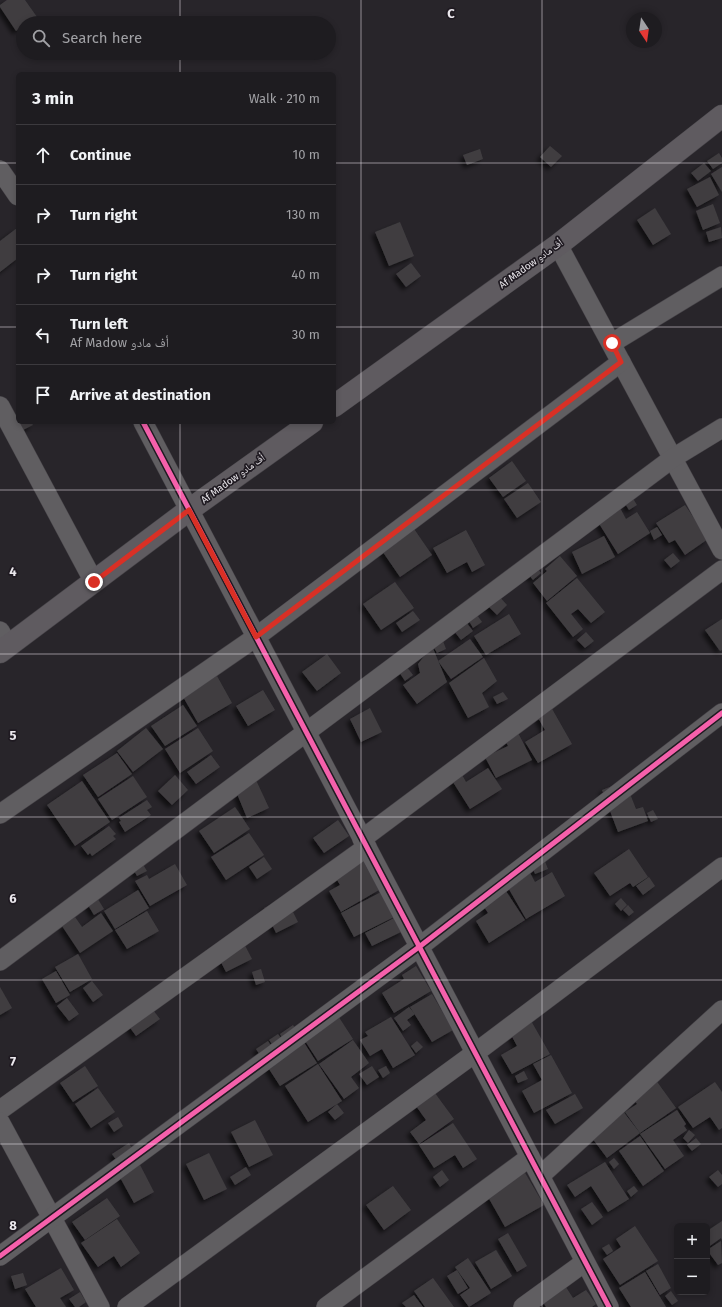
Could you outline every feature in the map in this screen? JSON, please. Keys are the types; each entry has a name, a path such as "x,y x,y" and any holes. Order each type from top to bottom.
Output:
{"street":[{"name":"Af Madow أف مادو","path":"336,405 558,245 722,116"},
{"path":"0,170 16,193"},
{"path":"558,245 721,545"},
{"path":"612,343 722,276"},
{"path":"0,814 256,637 621,362"},
{"path":"0,406 94,582"},
{"path":"144,424 609,1307"},
{"name":"Af Madow أف مادو","path":"3,643 94,582 189,510 309,424"},
{"path":"0,961 673,458 722,428"},
{"path":"0,1110 364,843 722,570"},
{"path":"0,1256 419,946 722,713"},
{"path":"127,1307 475,1054 722,867"},
{"path":"540,1176 722,1010"},
{"path":"0,1122 100,1307"},
{"path":"326,1307 530,1157"},
{"path":"523,1307 585,1262"}],"building":[{"path":"7,0 25,0 36,16 16,16 16,31 0,5"},
{"path":"550,146 562,156 551,167 540,157"},
{"path":"480,149 483,159 467,165 463,155"},
{"path":"719,153 722,158 722,163 713,169 707,161"},
{"path":"704,163 711,171 698,181 691,173"},
{"path":"722,167 722,192 711,174"},
{"path":"710,177 719,195 697,207 687,189"},
{"path":"713,204 720,223 703,230 696,211"},
{"path":"655,208 671,234 653,245 637,220"},
{"path":"400,222 414,256 389,266 375,232"},
{"path":"721,227 722,238 709,242 706,232"},
{"path":"16,229 16,260 0,272 0,241"},
{"path":"411,263 421,276 406,287 396,274"},
{"path":"19,424 33,425 23,430"},
{"path":"512,461 526,481 503,497 489,478"},
{"path":"528,483 541,502 517,518 504,499"},
{"path":"632,497 637,505 629,510 624,502"},
{"path":"685,505 708,539 685,555 675,540 669,543 656,523"},
{"path":"620,508 626,519 637,512 650,533 618,554 598,522"},
{"path":"410,523 432,555 400,577 378,545"},
{"path":"657,527 662,535 654,540 650,531"},
{"path":"466,530 485,565 472,572 467,562 447,573 433,548"},
{"path":"604,536 615,557 582,574 572,552"},
{"path":"673,553 680,561 671,568 664,560"},
{"path":"560,556 577,576 547,601 533,583 547,571 545,569"},
{"path":"534,564 541,573 533,580 525,570"},
{"path":"577,578 605,612 591,623 578,609 571,614 583,629 573,637 546,603"},
{"path":"395,582 414,608 381,630 363,604"},
{"path":"497,594 507,605 497,615 486,604"},
{"path":"413,611 420,620 402,632 396,623"},
{"path":"509,614 521,634 486,655 474,636"},
{"path":"477,615 482,622 473,628 469,621"},
{"path":"722,619 722,650 720,651 705,630"},
{"path":"466,622 473,631 461,640 454,631"},
{"path":"586,632 594,641 585,648 577,640"},
{"path":"470,639 483,657 451,679 438,661"},
{"path":"443,641 446,649 437,653 433,646"},
{"path":"432,646 447,682 417,704 403,685 420,673 418,664"},
{"path":"327,654 341,673 317,691 302,672"},
{"path":"484,658 497,681 482,693 489,707 468,718 449,683"},
{"path":"406,666 413,675 405,681 399,672"},
{"path":"217,676 232,703 198,723 178,688 205,683"},
{"path":"263,690 275,710 248,726 236,706"},
{"path":"503,692 508,699 497,704 493,697"},
{"path":"183,705 197,726 165,746 151,726"},
{"path":"551,707 572,744 538,763 525,742 545,730 537,716"},
{"path":"370,708 382,732 361,742 350,719"},
{"path":"513,723 532,760 496,778 485,757 508,746 500,730"},
{"path":"146,728 163,749 133,772 117,751"},
{"path":"198,728 213,751 180,773 165,749"},
{"path":"117,753 132,774 98,797 83,775"},
{"path":"211,755 220,767 196,784 187,772"},
{"path":"488,768 502,789 470,809 451,779 461,773 466,782"},
{"path":"175,775 188,790 172,805 158,791"},
{"path":"133,776 147,797 112,820 98,799"},
{"path":"256,780 269,808 247,818 235,789"},
{"path":"82,781 110,822 75,846 47,805"},
{"path":"625,781 636,809 643,807 648,821 618,832 602,790"},
{"path":"147,800 152,807 147,810 151,815 125,832 119,822 121,821 119,818"},
{"path":"235,807 250,829 214,853 199,831"},
{"path":"653,810 658,819 651,822 647,813"},
{"path":"338,820 349,836 324,853 313,838"},
{"path":"109,826 116,834 113,836 116,839 92,856 90,853 88,855 81,846"},
{"path":"249,833 264,855 226,880 211,857"},
{"path":"629,849 648,877 633,887 630,883 610,896 594,873"},
{"path":"264,857 272,869 257,879 249,867"},
{"path":"362,859 379,890 341,912 329,891 340,885 334,875"},
{"path":"544,859 548,869 535,874 531,864"},
{"path":"142,863 147,871 137,876 133,869"},
{"path":"175,864 187,885 150,906 135,881 147,875 149,879"},
{"path":"529,871 535,882 552,872 565,896 526,919 506,884"},
{"path":"649,877 655,886 643,895 636,886"},
{"path":"502,885 525,920 489,943 476,921 488,913 479,899"},
{"path":"138,890 149,908 115,929 104,911"},
{"path":"381,892 394,917 354,937 341,913"},
{"path":"96,896 104,909 94,915 86,902"},
{"path":"286,898 298,922 276,933 264,908"},
{"path":"621,898 627,905 621,911 615,904"},
{"path":"628,905 634,912 629,916 623,910"},
{"path":"147,911 159,931 127,949 115,930"},
{"path":"101,913 113,931 80,953 62,926 75,917 82,927"},
{"path":"396,917 403,931 372,946 365,933"},
{"path":"239,934 252,959 226,972 213,947"},
{"path":"78,954 92,979 70,992 55,967"},
{"path":"416,966 431,991 394,1013 382,993 404,979 402,975"},
{"path":"261,969 265,982 256,985 252,972"},
{"path":"56,971 70,995 56,1003 42,979"},
{"path":"92,981 103,995 93,1002 83,988"},
{"path":"0,987 12,1008 0,1015"},
{"path":"432,994 453,1030 432,1042 410,1007"},
{"path":"67,998 79,1014 69,1021 57,1006"},
{"path":"146,1001 160,1019 136,1036 123,1018"},
{"path":"331,1005 353,1039 318,1061 296,1027"},
{"path":"409,1007 415,1014 407,1020 411,1025 403,1031 394,1018"},
{"path":"391,1017 415,1055 393,1068 382,1049 370,1056 360,1040 368,1036 365,1032"},
{"path":"530,1019 550,1054 512,1074 501,1055 517,1046 509,1031"},
{"path":"293,1025 317,1063 280,1086 256,1049 268,1041 276,1053 287,1046 280,1034"},
{"path":"278,1034 284,1042 275,1048 269,1040"},
{"path":"353,1040 369,1063 351,1077 359,1088 344,1099 319,1064"},
{"path":"417,1041 423,1047 416,1053 411,1046"},
{"path":"551,1055 572,1093 534,1113 522,1091 542,1080 533,1064"},
{"path":"318,1064 342,1101 308,1122 285,1086"},
{"path":"85,1066 98,1086 73,1102 60,1083"},
{"path":"372,1066 379,1077 367,1085 359,1074"},
{"path":"386,1066 390,1073 383,1078 378,1070"},
{"path":"524,1071 528,1079 518,1083 515,1076"},
{"path":"650,1072 676,1108 640,1133 625,1112 637,1104 635,1101 644,1094 636,1083"},
{"path":"715,1082 722,1092 722,1128 719,1130 710,1117 693,1128 678,1107"},
{"path":"429,1085 454,1119 419,1144 410,1132 426,1120 411,1099"},
{"path":"98,1088 115,1112 91,1128 75,1104"},
{"path":"575,1094 583,1108 555,1124 546,1110"},
{"path":"337,1104 344,1113 335,1120 328,1112"},
{"path":"619,1106 640,1133 607,1158 592,1138"},
{"path":"677,1110 686,1124 684,1126 687,1130 673,1140 684,1156 665,1169 640,1134"},
{"path":"118,1117 123,1126 114,1132 108,1123"},
{"path":"255,1120 273,1155 249,1167 231,1132"},
{"path":"453,1123 477,1159 463,1168 455,1155 434,1168 419,1145"},
{"path":"689,1130 695,1135 688,1143 683,1138"},
{"path":"640,1136 664,1171 643,1186 619,1151"},
{"path":"696,1138 701,1144 692,1151 687,1145"},
{"path":"129,1143 135,1154 119,1164 112,1154"},
{"path":"209,1153 227,1189 204,1200 186,1164"},
{"path":"614,1158 619,1164 614,1169 609,1162"},
{"path":"138,1161 154,1192 134,1203 117,1172"},
{"path":"605,1162 629,1199 608,1212 591,1186 575,1197 567,1185"},
{"path":"521,1166 544,1205 505,1227 483,1188"},
{"path":"246,1167 251,1175 235,1185 230,1177"},
{"path":"442,1170 449,1180 440,1187 433,1177"},
{"path":"718,1170 722,1175 722,1184 718,1187 709,1177"},
{"path":"393,1186 411,1210 384,1230 366,1205"},
{"path":"634,1186 638,1191 631,1197 627,1191"},
{"path":"107,1198 120,1216 85,1240 72,1222"},
{"path":"592,1202 603,1217 592,1225 581,1209"},
{"path":"117,1219 140,1253 121,1267 114,1256 98,1267 81,1243"},
{"path":"722,1221 722,1240 721,1238 710,1246 710,1229"},
{"path":"635,1226 658,1261 620,1285 603,1259 621,1247 616,1239"},
{"path":"508,1233 527,1266 517,1272 498,1239"},
{"path":"721,1241 722,1263 718,1265 710,1254 710,1248"},
{"path":"609,1244 613,1251 607,1255 602,1248"},
{"path":"496,1250 512,1276 491,1289 475,1262"},
{"path":"468,1258 491,1293 469,1307 460,1295 470,1288 455,1267"},
{"path":"658,1264 671,1288 660,1295 646,1271"},
{"path":"61,1268 74,1290 60,1298 66,1307 36,1307 25,1289"},
{"path":"457,1270 468,1288 458,1294 447,1276"},
{"path":"645,1272 666,1307 631,1307 619,1288"},
{"path":"23,1273 27,1285 15,1289 11,1276"},
{"path":"433,1278 454,1307 425,1307 414,1291"},
{"path":"560,1278 573,1298 586,1290 596,1304 592,1307 546,1307 537,1293"},
{"path":"671,1291 678,1301 672,1305 665,1296"},
{"path":"80,1292 86,1302 79,1307 75,1307 69,1299"},
{"path":"414,1295 423,1307 406,1307 402,1303"}],"cycle path":[{"path":"144,424 609,1307"},
{"path":"0,1256 419,947 722,713"}],"route":[{"path":"94,582 189,510 256,637 621,362 612,343"}]}
